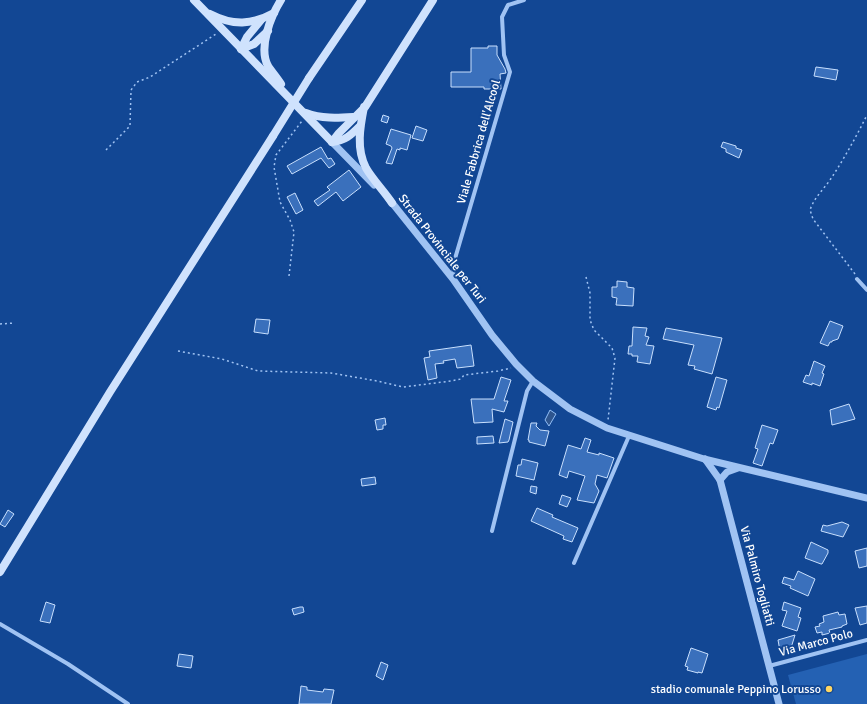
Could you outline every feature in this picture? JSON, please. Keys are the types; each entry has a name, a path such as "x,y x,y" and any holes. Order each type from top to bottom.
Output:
{"main road":[{"name":"Strada Provinciale per Turi","path":"194,0 332,142"},
{"path":"281,0 274,13 268,32 265,50 268,66 297,106"},
{"path":"0,572 110,392 360,0"},
{"path":"347,21 366,0"},
{"path":"422,17 426,0"},
{"path":"332,142 365,107 433,0"},
{"path":"203,10 229,22 242,23 261,20 274,13"},
{"path":"241,49 247,37 261,20"},
{"path":"241,49 254,44 268,32"},
{"path":"365,107 360,126 360,150 366,168 392,202"},
{"path":"305,114 317,117 354,117"},
{"path":"332,142 342,141 348,138 360,126"}],"street":[{"name":"Viale Fabbrica dell'Alcool","path":"453,279 454,262 510,72 504,55 502,17 508,5 524,0"},
{"name":"Strada Provinciale per Turi","path":"332,142 392,202 453,279 492,335 516,364 533,381 570,409 607,428 704,459 867,498"},
{"path":"857,279 867,290"},
{"path":"492,531 527,391 533,381"},
{"path":"574,562 629,436"},
{"name":"Via Palmiro Togliatti","path":"704,459 720,480 779,704"},
{"path":"720,480 727,472 739,468"},
{"path":"0,624 68,664 128,704"},
{"name":"Via Marco Polo","path":"770,666 867,640"}],"path":[{"path":"106,150 130,126 131,90 137,82 150,77 223,30"},
{"path":"289,276 294,232 290,220 280,202 274,167 276,155 305,114"},
{"path":"857,279 855,274 813,219 810,210 813,202 831,179 855,139 867,115"},
{"path":"586,277 590,293 590,320 594,330 612,348 615,358 607,428"},
{"path":"0,324 14,322"},
{"path":"178,351 222,359 258,371 331,373 403,387 461,379 464,375 509,369 516,364"}],"shaded area":[{"path":"550,410 556,414 549,426 545,420"},
{"name":"stadio comunale Peppino Lorusso","path":"867,654 867,704 796,704 788,675"}],"building":[{"path":"488,46 497,46 497,55 505,69 506,73 500,74 501,89 484,89 484,87 451,87 451,72 471,72 471,48 488,48"},
{"path":"816,67 838,70 836,80 814,76"},
{"path":"383,115 389,117 387,123 381,121"},
{"path":"416,126 427,130 423,141 412,138"},
{"path":"391,129 411,135 407,150 400,148 400,150 397,149 392,164 386,163 392,148 386,144"},
{"path":"723,142 736,146 736,148 742,150 739,158 726,152 726,149 721,147"},
{"path":"321,147 328,159 331,158 335,164 329,168 321,158 292,174 287,166"},
{"path":"349,170 361,187 343,201 336,192 318,206 314,201 330,190 327,187"},
{"path":"295,193 303,210 296,214 287,197"},
{"path":"617,281 627,282 627,287 634,288 633,306 616,305 617,298 612,297 612,287 617,287"},
{"path":"256,319 270,320 268,334 254,332"},
{"path":"830,321 843,326 838,339 830,342 828,346 820,343"},
{"path":"633,327 647,328 645,336 649,337 646,345 654,346 650,364 637,362 638,356 628,354 629,346 632,346"},
{"path":"666,328 722,338 712,374 694,369 695,366 688,365 694,345 663,339"},
{"path":"471,345 474,366 457,368 455,359 443,361 444,363 435,364 437,378 428,380 424,358 430,357 429,351"},
{"path":"814,361 825,366 822,373 824,374 820,386 803,382 806,375 809,376"},
{"path":"501,377 511,380 504,401 508,401 504,412 492,409 493,422 474,423 471,399 494,399"},
{"path":"716,377 727,380 719,408 717,407 716,410 707,407"},
{"path":"849,404 855,419 832,425 830,410"},
{"path":"385,418 386,425 383,425 383,429 377,430 375,420"},
{"path":"505,419 513,422 509,440 508,442 499,443"},
{"path":"531,423 537,423 536,426 540,430 549,431 545,446 529,442 528,440"},
{"path":"762,425 778,430 773,444 770,443 762,466 753,463 758,449 755,448"},
{"path":"493,436 494,443 477,444 477,437"},
{"path":"585,438 591,440 587,452 599,455 599,453 614,458 607,478 597,475 595,484 599,491 594,503 577,500 585,476 569,471 567,478 559,475 568,445 581,449"},
{"path":"522,459 538,463 534,480 516,476 518,465 521,465"},
{"path":"375,477 376,484 362,486 361,479"},
{"path":"531,486 537,487 536,494 530,492"},
{"path":"562,495 571,498 567,507 559,504"},
{"path":"537,508 553,515 552,517 578,528 572,542 563,539 564,536 531,521"},
{"path":"8,510 14,514 5,527 0,524"},
{"path":"842,522 849,525 843,537 821,531 823,525 827,526"},
{"path":"811,542 828,550 822,564 805,558"},
{"path":"867,548 867,566 859,568 855,551"},
{"path":"798,571 815,579 808,596 790,588 791,586 782,583 784,577 794,580"},
{"path":"46,602 55,605 50,623 40,621"},
{"path":"784,602 801,608 798,617 801,618 797,631 782,626 787,611 782,610"},
{"path":"867,606 867,623 860,625 855,608"},
{"path":"303,607 304,612 294,615 292,609"},
{"path":"838,612 839,615 845,614 847,624 842,627 829,630 830,633 822,635 822,632 817,633 815,627 820,626 819,624 824,622 823,616"},
{"path":"795,635 791,648 780,651 778,640"},
{"path":"691,648 708,654 702,673 687,670 688,667 685,666"},
{"path":"179,654 193,656 191,668 177,666"},
{"path":"381,662 388,665 383,680 376,676"},
{"path":"301,686 307,687 307,690 323,692 324,689 334,690 331,704 299,704"}],"place":[{"name":"stadio comunale Peppino Lorusso","path":"829,689"}]}
